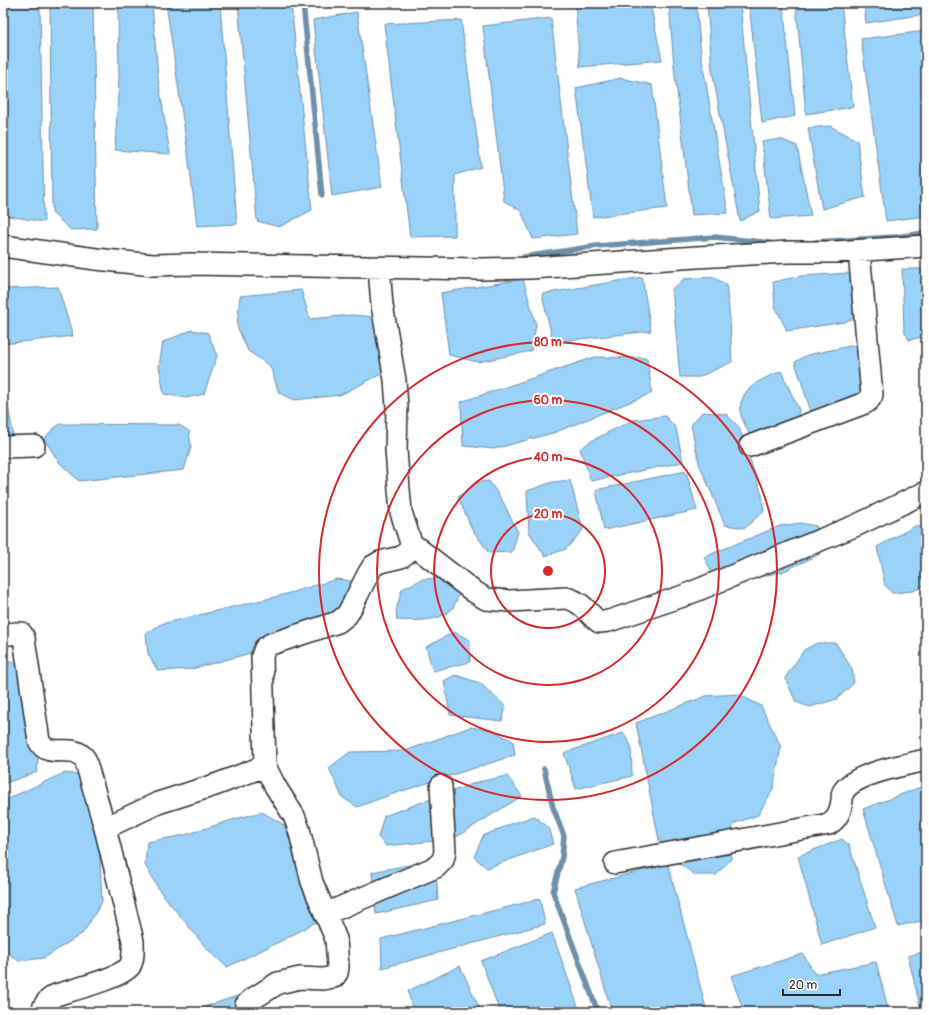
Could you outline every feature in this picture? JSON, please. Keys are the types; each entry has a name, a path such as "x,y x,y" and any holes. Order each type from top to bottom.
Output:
{"street":[{"path":"3,246 96,259 153,265 192,264 481,269 531,268 697,257 788,252 859,251 926,246"},
{"path":"750,446 802,425 865,403 872,395 859,251"},
{"path":"246,1012 246,1005 251,1000 278,983 300,978 323,979 334,977 337,973 338,959 336,939 312,882 300,830 294,816 275,786 265,766 262,656 265,648 271,644 338,622 347,615 373,566 380,562 401,557 409,550 411,543 401,512 398,489 396,450 397,407 395,380 382,306 379,268"},
{"path":"3,447 34,446"},
{"path":"411,543 473,591 486,599 509,601 567,598 576,601 584,607 598,622 609,621 683,596 814,543 857,525 926,492"},
{"path":"3,635 21,633 24,638 39,741 42,746 49,750 76,751 82,754 85,759 105,828 133,942 133,957 130,966 117,975 56,995 49,999 44,1005 42,1012"},
{"path":"615,863 829,824 835,820 839,814 843,792 855,781 866,775 926,760"},
{"path":"105,828 158,804 265,766"},
{"path":"326,914 436,867 443,860 445,851 441,786"}],"water":[{"path":"50,3 93,3 97,229 71,230 52,213"},
{"path":"118,3 152,3 158,78 170,154 115,150 119,78"},
{"path":"166,3 220,3 237,224 197,226"},
{"path":"238,3 291,3 312,210 279,227 257,221"},
{"path":"575,3 650,3 662,60 580,67"},
{"path":"669,3 696,3 701,54 728,213 692,215 674,67"},
{"path":"707,3 740,3 760,211 740,221 712,70"},
{"path":"749,3 783,3 795,116 762,123"},
{"path":"796,3 841,3 853,107 806,114"},
{"path":"864,3 926,3 926,14 866,23"},
{"path":"3,7 40,8 44,222 3,215"},
{"path":"357,12 382,187 332,196 313,20"},
{"path":"551,18 577,234 533,239 521,211 504,201 483,26"},
{"path":"461,20 481,167 455,175 455,236 410,237 384,24"},
{"path":"926,31 926,216 886,221 861,39"},
{"path":"621,78 652,85 667,208 593,217 576,88"},
{"path":"830,126 857,140 865,197 822,209 808,128"},
{"path":"780,139 797,146 811,216 771,219 762,142"},
{"path":"902,269 926,269 926,336 909,340 904,330"},
{"path":"850,273 860,290 859,316 844,322 787,331 775,306 773,282 801,276"},
{"path":"642,277 651,331 553,342 542,294"},
{"path":"712,277 726,284 730,319 732,362 699,377 680,377 672,289 684,279"},
{"path":"523,279 536,325 531,351 478,362 449,355 441,293"},
{"path":"58,287 73,336 3,344 3,289"},
{"path":"301,290 310,319 352,315 375,317 391,369 340,395 295,400 279,393 270,366 248,351 237,326 240,296"},
{"path":"192,330 208,333 217,356 204,394 186,398 164,394 159,366 163,342"},
{"path":"860,344 871,405 811,412 795,362 807,355"},
{"path":"595,357 647,358 652,393 556,432 494,449 463,446 461,402"},
{"path":"781,371 799,410 796,431 752,440 740,413 741,402 744,395 754,384"},
{"path":"3,399 7,399 15,447 3,449"},
{"path":"702,412 726,414 739,427 762,495 764,511 745,528 725,525 699,463 691,425"},
{"path":"665,416 676,428 683,462 591,481 580,449 593,440 633,420"},
{"path":"60,424 179,425 189,431 191,447 184,470 79,481 59,462 44,439"},
{"path":"686,471 697,510 604,530 596,490"},
{"path":"570,480 583,530 566,549 545,556 529,532 527,491 553,482"},
{"path":"489,481 502,500 518,532 512,552 489,553 472,529 458,497 477,482"},
{"path":"800,523 816,526 824,546 820,554 782,572 730,583 714,577 704,557 780,526"},
{"path":"917,525 926,532 926,585 913,591 892,593 885,585 877,547"},
{"path":"451,578 459,594 454,606 445,615 431,619 397,620 396,611 402,589 423,579"},
{"path":"337,579 359,582 365,595 353,625 192,669 158,671 148,654 146,634 161,624 279,596"},
{"path":"454,632 470,640 470,662 433,671 426,647"},
{"path":"817,643 836,643 852,669 854,683 837,699 810,707 796,702 785,678 804,650"},
{"path":"13,661 20,663 39,745 37,772 3,784 3,664"},
{"path":"455,675 480,683 506,707 502,721 450,715 444,681"},
{"path":"738,694 761,706 781,747 773,789 758,815 733,824 731,859 716,875 695,875 661,850 636,723 706,696"},
{"path":"470,727 492,730 513,741 515,755 357,807 342,797 329,768 350,752 405,751"},
{"path":"623,733 631,745 632,776 576,789 564,753"},
{"path":"64,773 80,775 91,800 100,858 102,902 83,933 44,958 19,961 3,950 3,801"},
{"path":"507,776 522,796 453,839 386,846 378,837 384,816 478,782"},
{"path":"926,785 926,920 898,926 863,809"},
{"path":"262,812 284,825 318,921 227,967 207,949 159,890 145,865 147,842 185,835"},
{"path":"534,816 548,827 553,844 487,868 474,857 483,836"},
{"path":"842,839 849,845 875,927 822,945 798,856"},
{"path":"430,861 437,883 438,900 376,914 372,872"},
{"path":"668,864 707,1012 612,1012 575,888"},
{"path":"540,899 545,924 382,968 381,939"},
{"path":"552,933 580,1012 500,1012 481,961"},
{"path":"926,951 926,1005 920,1006 908,956"},
{"path":"803,954 815,974 876,962 889,1012 744,1012 731,976"},
{"path":"460,966 481,1012 413,1012 408,991"},
{"path":"246,993 251,1012 189,1012"}],"waterway":[{"path":"303,3 322,195"},
{"path":"815,242 895,237 926,233"},
{"path":"524,257 597,246 715,237 770,243"},
{"path":"544,769 553,807 564,836 562,857 553,892 598,1012"}]}
